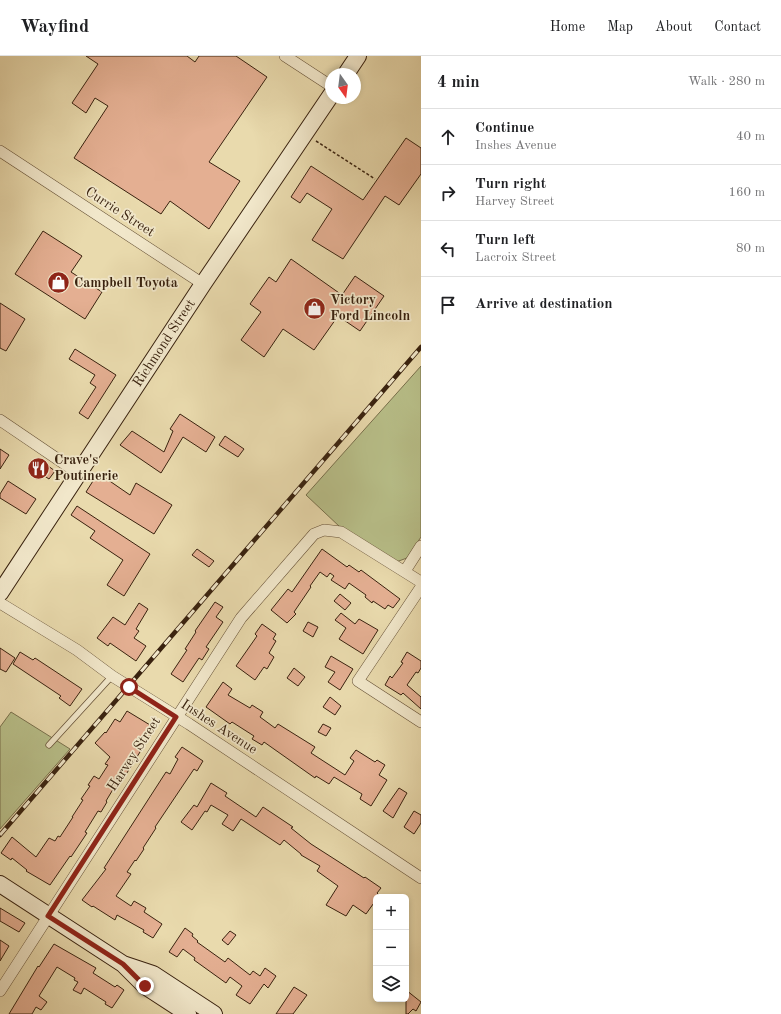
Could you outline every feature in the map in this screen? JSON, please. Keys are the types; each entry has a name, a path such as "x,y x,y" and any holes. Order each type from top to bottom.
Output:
{"main road":[{"path":"350,68 358,56"},
{"name":"Richmond Street","path":"0,593 203,284 325,104"},
{"path":"0,884 123,964 145,986 188,1014"},
{"path":"123,964 153,974 214,1014"}],"street":[{"path":"285,56 325,82"},
{"name":"Currie Street","path":"0,151 203,284"},
{"path":"0,420 78,473"},
{"name":"Harvey Street","path":"0,991 241,618 314,534 324,530 341,532 405,571"},
{"path":"421,546 405,571 421,582"},
{"path":"421,587 358,681 421,722"},
{"name":"Inshes Avenue","path":"0,603 77,650 112,676 195,728 421,878"}],"lane":[{"path":"49,745 112,676"}],"path":[{"path":"314,140 375,179"}],"green space":[{"path":"421,366 421,537 407,558 396,562 340,527 306,495"},
{"path":"11,712 70,749 0,829 0,727"}],"building":[{"path":"86,56 187,56 195,62 199,56 236,56 267,77 209,162 240,181 209,229 170,201 161,214 74,158 108,106 95,98 86,113 72,103 98,64"},
{"path":"406,138 421,148 421,174 399,205 385,196 343,259 312,240 332,209 307,193 300,203 291,197 311,166 363,200"},
{"name":"Campbell Toyota","path":"43,231 82,256 71,272 102,292 85,319 15,274"},
{"name":"Victory Ford Lincoln","path":"291,259 342,295 355,276 384,296 360,331 338,316 314,350 283,329 264,357 241,340 261,312 250,304 269,277 276,282"},
{"path":"0,303 25,319 6,351 0,348"},
{"path":"75,349 116,375 88,419 79,413 96,387 90,383 95,375 69,359"},
{"path":"180,414 215,437 206,452 183,437 161,473 120,445 132,431 164,452 173,431 170,429"},
{"path":"225,436 244,449 238,457 219,445"},
{"path":"0,449 9,455 0,469"},
{"path":"40,460 55,471 49,479 34,469"},
{"path":"98,473 130,495 136,483 172,505 154,534 86,492"},
{"path":"8,481 36,499 26,514 0,498 0,494"},
{"path":"77,506 150,554 124,596 107,585 123,560 90,538 95,531 71,515"},
{"path":"197,549 214,561 209,567 192,555"},
{"path":"322,549 347,567 349,565 359,572 361,570 400,599 393,608 388,605 385,609 373,601 372,603 365,597 366,595 349,583 345,589 331,580 334,576 330,573 327,577 320,572 294,612 296,614 287,623 271,610 288,589 292,592"},
{"path":"340,594 351,603 345,610 334,601"},
{"path":"215,602 223,607 216,617 223,622 206,647 209,649 202,660 199,658 183,682 171,674 187,650 185,649 196,632 195,631"},
{"path":"139,603 148,609 136,629 139,631 134,638 146,646 136,661 110,643 108,646 97,638 113,617 125,625"},
{"path":"341,613 355,624 359,619 378,630 363,654 339,639 346,628 335,620"},
{"path":"308,622 318,627 313,637 303,631"},
{"path":"262,624 276,634 273,639 276,641 269,653 274,657 267,669 264,667 255,680 236,666 257,636 255,634"},
{"path":"0,648 15,658 6,672 0,669"},
{"path":"20,652 33,660 35,658 82,689 70,706 59,698 61,696 13,664"},
{"path":"407,652 421,661 421,668 418,673 416,672 407,685 421,697 421,709 403,693 401,695 385,685 390,676 392,678 403,663 401,662"},
{"path":"331,656 353,669 340,690 328,682 335,672 325,667"},
{"path":"294,668 305,677 298,686 287,678"},
{"path":"223,682 232,689 228,695 250,708 252,705 263,712 260,717 275,728 278,724 315,747 311,753 345,775 354,761 350,758 356,750 375,762 377,760 385,765 379,775 387,780 371,806 360,799 362,794 334,777 329,784 316,776 315,778 264,742 262,745 252,739 254,736 232,722 230,724 206,707"},
{"path":"330,697 341,706 335,715 323,707"},
{"path":"127,711 155,728 125,776 124,775 116,787 115,786 101,812 98,811 85,832 87,833 71,857 70,856 50,885 26,871 27,870 12,858 11,860 1,853 12,837 36,857 49,838 55,841 58,836 60,837 83,800 81,799 90,786 88,785 94,776 99,779 108,765 105,764 110,757 95,743 105,732 106,733 115,719 120,722"},
{"path":"323,724 331,728 326,736 318,732"},
{"path":"182,747 203,761 197,771 194,769 155,827 156,828 143,848 144,849 127,872 131,874 116,896 131,906 134,901 146,908 144,912 162,924 153,938 143,932 144,930 117,915 115,920 82,900 106,869 104,868 166,772 170,774 178,759 175,757"},
{"path":"211,783 227,793 225,796 256,817 263,807 293,827 291,828 311,844 381,888 377,893 378,894 373,894 373,904 366,914 353,905 346,916 326,905 338,886 317,871 320,866 301,855 284,840 280,845 241,819 233,831 222,824 228,815 211,805 192,830 181,822 194,805 197,807"},
{"path":"399,788 407,793 393,818 383,811"},
{"path":"414,811 421,815 421,823 414,834 404,827"},
{"path":"0,908 25,923 19,932 0,921"},
{"path":"185,928 193,934 192,936 198,941 197,942 225,962 228,958 250,975 253,971 260,976 265,968 276,976 268,988 264,984 250,1004 236,995 242,986 230,977 226,983 194,960 195,958 183,949 177,957 169,952"},
{"path":"230,931 236,935 228,945 222,940"},
{"path":"0,940 9,946 0,961"},
{"path":"54,944 96,968 93,973 115,987 117,985 124,990 112,1008 105,1004 106,1002 84,988 81,994 73,990 78,982 74,980 75,978 57,967 39,996 47,1002 41,1010 36,1007 32,1014 9,1014 38,966 39,967"},
{"path":"294,987 307,995 293,1014 276,1014"},
{"path":"409,992 421,1002 416,1011 413,1009 406,1014 406,1002 409,1002"}],"railway":[{"path":"0,835 421,347"}],"place":[{"name":"Campbell Toyota","path":"59,283"},
{"name":"Victory Ford Lincoln","path":"315,308"},
{"name":"Crave's Poutinerie","path":"39,468"}],"route":[{"path":"129,687 176,717 48,916 123,964 145,986"}]}
